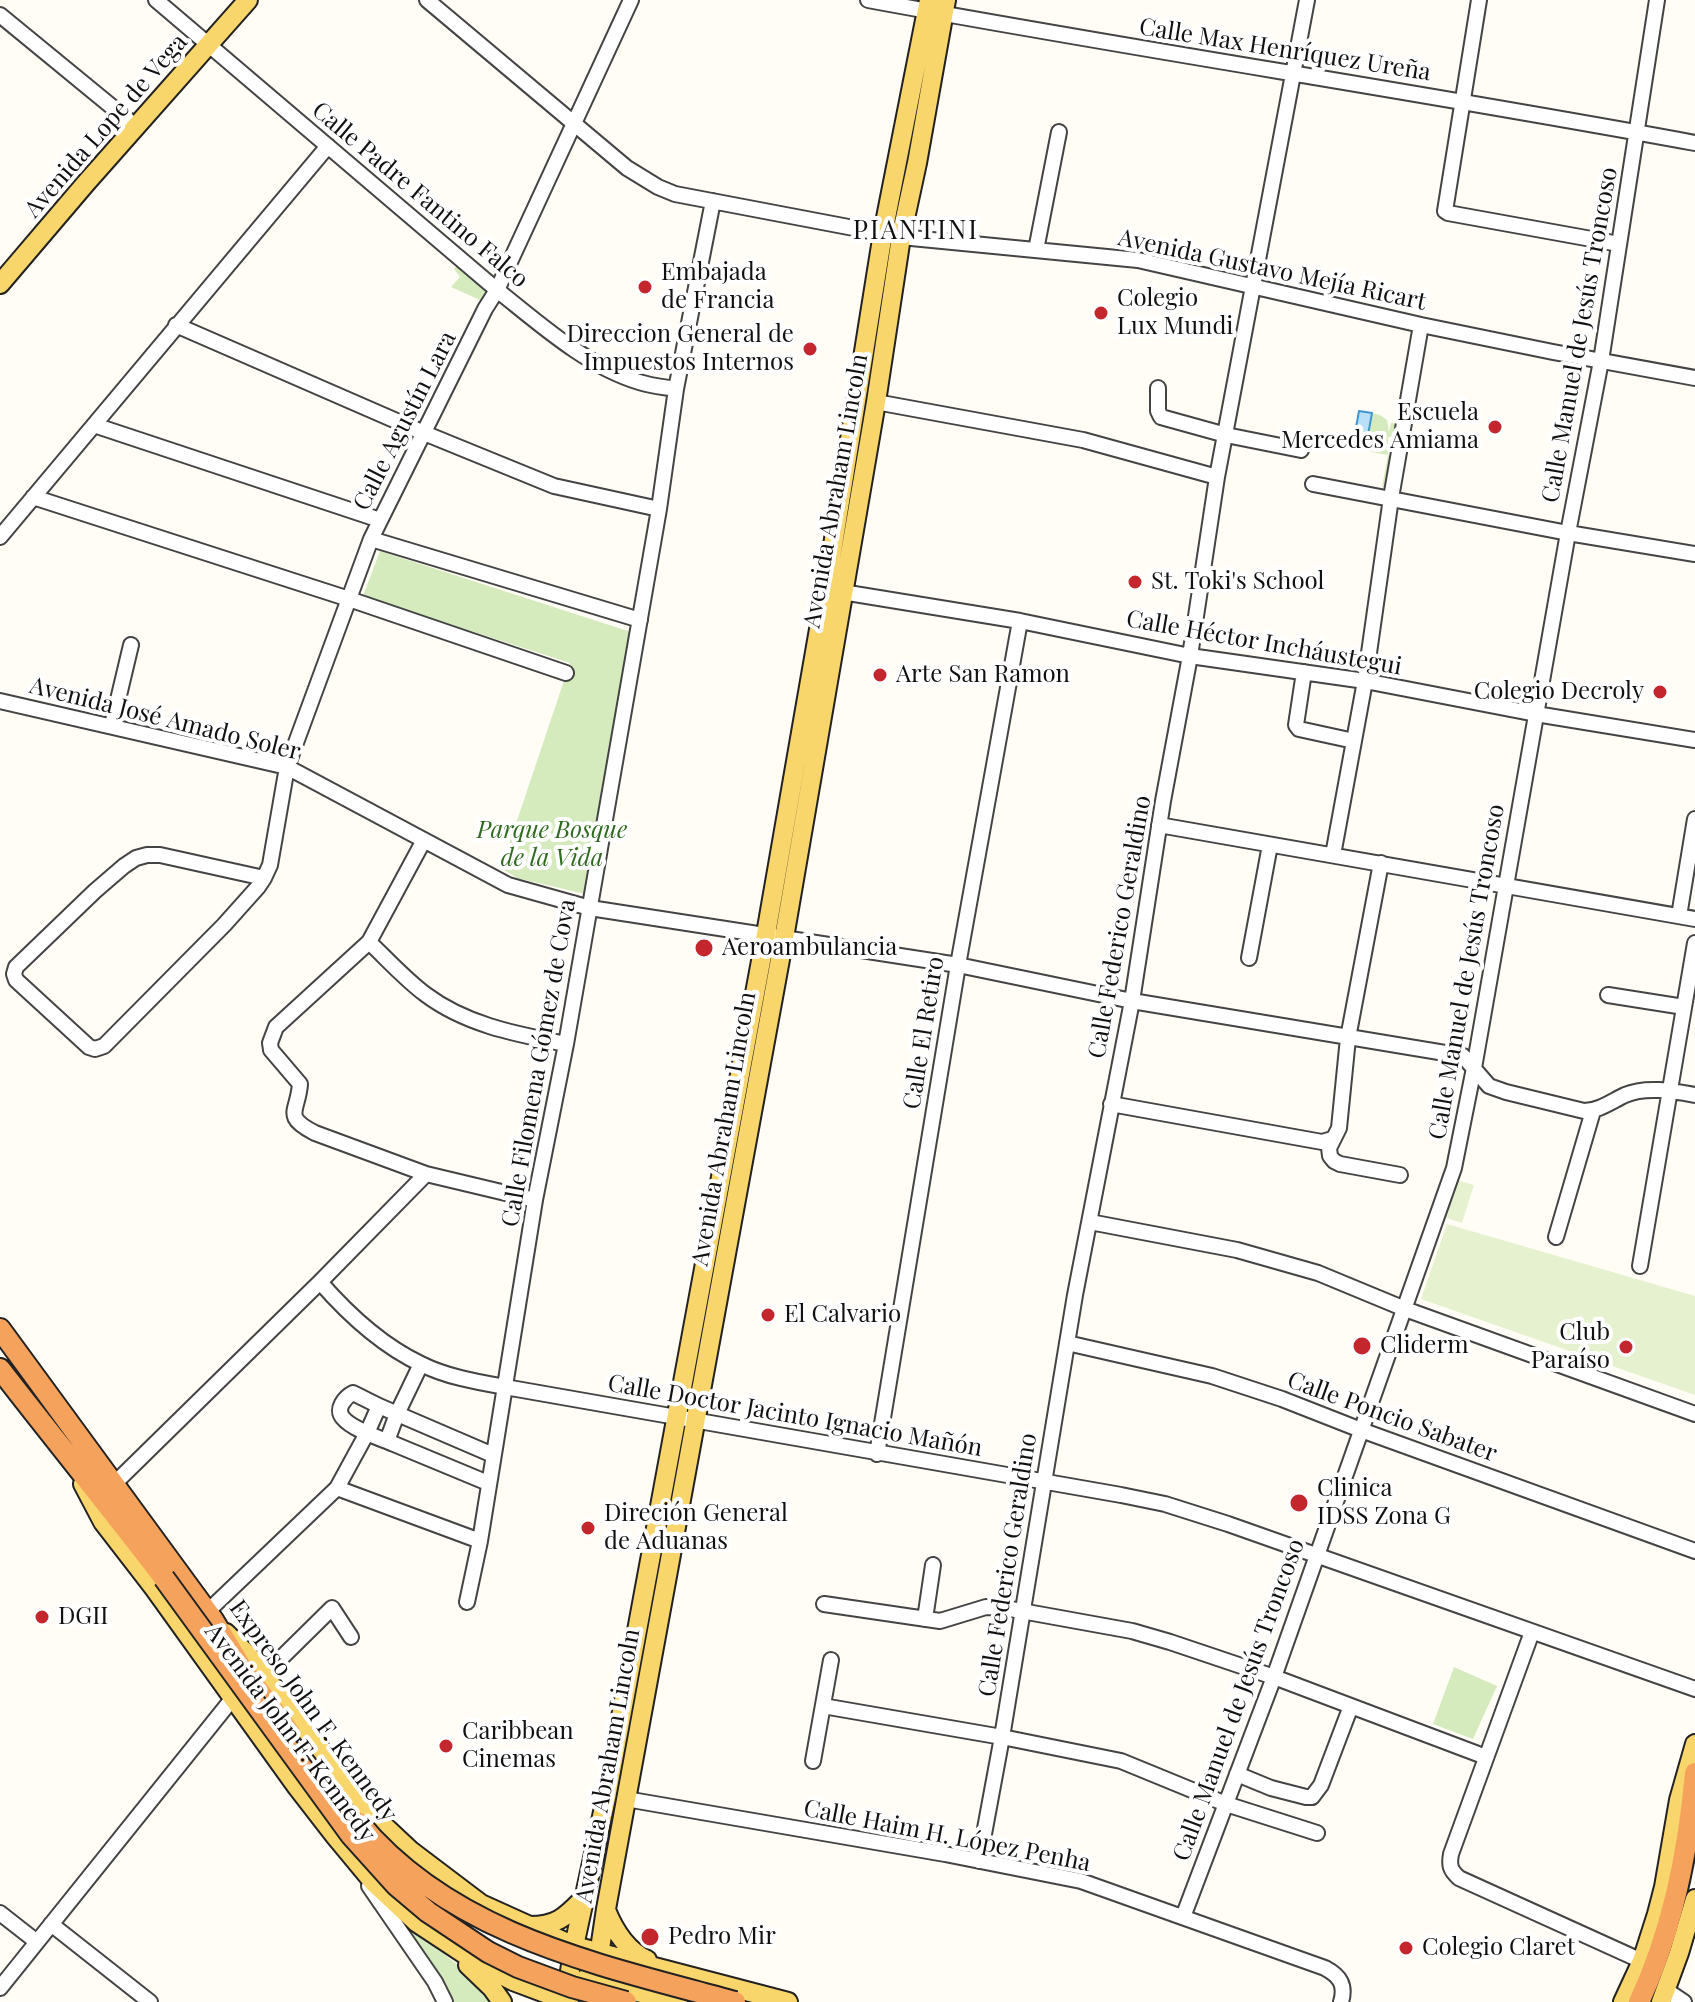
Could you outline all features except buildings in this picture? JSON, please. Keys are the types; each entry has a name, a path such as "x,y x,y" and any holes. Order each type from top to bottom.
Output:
{"highway":[{"name":"Expreso John F. Kennedy","path":"0,1329 210,1616 240,1665 290,1733 363,1829 404,1868 461,1908 519,1937 561,1953 735,2002"},
{"name":"Expreso John F. Kennedy","path":"0,1369 164,1578 351,1835 396,1885 428,1912 488,1952 572,1987 626,2002"},
{"path":"1639,2002 1648,1965 1673,1911 1682,1872 1695,1773"}],"main road":[{"name":"Avenida Lope de Vega","path":"0,284 206,42 234,0"},
{"name":"Avenida Lope de Vega","path":"0,269 156,87 248,0"},
{"name":"Avenida Abraham Lincoln","path":"592,2002 606,1909 696,1421 892,235 917,163 936,6"},
{"name":"Avenida Abraham Lincoln","path":"835,591 876,402 892,235"},
{"name":"Avenida Abraham Lincoln","path":"566,2002 574,1946 606,1798 677,1418 775,936"},
{"name":"Avenida John F. Kennedy","path":"69,1459 103,1522 335,1836 374,1883 416,1922 467,1956 513,1981 566,2002"},
{"name":"Avenida John F. Kennedy","path":"210,1616 250,1657 380,1822 433,1870 481,1904 574,1946 788,2002"},
{"path":"1623,2002 1648,1965 1679,1800 1695,1744"},
{"path":"527,1927 552,1924 563,1919 585,1897"},
{"path":"1663,1996 1695,1899"},
{"path":"467,1956 489,1961 500,1952 507,1936 500,1921 481,1904"},
{"path":"606,1909 611,1923 629,1948 674,1973"},
{"path":"416,1922 475,1970 502,2002"},
{"path":"570,1975 674,2002"}],"street":[{"name":"Calle Padre Fantino Falco","path":"156,0 497,290 563,340 606,367 641,383 676,389"},
{"name":"Avenida Gustavo Mejía Ricart","path":"427,0 642,178 675,194 892,235 1138,260 1421,325 1695,378"},
{"name":"Calle Agustín Lara","path":"264,878 270,865 287,767 371,539 497,290 631,0"},
{"name":"Calle Max Henríquez Ureña","path":"868,0 936,6 1294,74 1695,143"},
{"name":"Calle Federico Geraldino","path":"979,1861 1067,1343 1132,1001 1217,477 1307,0"},
{"path":"1479,0 1445,208 1448,213 1619,244"},
{"name":"Calle Manuel de Jesús Troncoso","path":"1183,1917 1274,1677 1454,1168 1601,361 1657,0"},
{"path":"0,15 128,120"},
{"path":"1036,250 1059,132"},
{"path":"0,537 328,146"},
{"name":"Calle Filomena Gómez de Cova","path":"467,1602 480,1541 535,1200 566,1044 640,620 676,389 713,201"},
{"path":"176,325 554,486 659,509"},
{"path":"1333,855 1365,681 1391,498 1421,325"},
{"path":"1158,388 1161,417 1226,435 1301,450"},
{"path":"876,402 1083,440 1217,477"},
{"path":"94,425 380,520"},
{"path":"1313,484 1695,554"},
{"path":"33,497 566,673"},
{"path":"371,539 640,620"},
{"name":"Calle Héctor Incháustegui","path":"835,591 1020,621 1190,656 1365,681 1695,740"},
{"name":"Calle El Retiro","path":"877,1454 958,965 1020,621"},
{"path":"112,725 131,645"},
{"path":"1304,672 1296,725 1299,729 1354,741"},
{"name":"Avenida José Amado Soler","path":"0,701 287,767 508,885 590,908 958,965 1132,1001 1463,1056 1486,1084 1558,1106 1593,1111"},
{"path":"1679,916 1695,819"},
{"path":"1159,825 1695,919"},
{"path":"424,840 369,942 276,1027 270,1043 271,1050 300,1084 293,1109 300,1125 426,1174 535,1200"},
{"path":"1249,958 1270,845"},
{"path":"160,855 264,878 224,925 104,1046 89,1047 16,980 16,967 105,882 136,858 160,855"},
{"path":"1381,863 1348,1038 1339,1128 1329,1148 1330,1156 1340,1164 1400,1175"},
{"path":"369,942 424,993 451,1011 495,1029 566,1044"},
{"path":"1640,1266 1695,943"},
{"path":"1608,995 1684,1007"},
{"path":"1556,1237 1593,1111 1636,1092 1670,1091 1695,1095"},
{"path":"1111,1104 1322,1142 1332,1139"},
{"path":"113,1485 426,1174"},
{"path":"1090,1222 1237,1250 1318,1273 1405,1309 1695,1414"},
{"name":"Calle Doctor Jacinto Ignacio Mañón","path":"320,1282 373,1332 421,1364 449,1375 1165,1504 1695,1689"},
{"name":"Calle Poncio Sabater","path":"1067,1343 1212,1376 1282,1399 1695,1551"},
{"path":"387,1441 421,1364"},
{"path":"488,1483 367,1433 344,1419 341,1408 346,1397 353,1393 493,1455"},
{"path":"210,1616 337,1488 379,1406"},
{"path":"337,1488 480,1541"},
{"path":"925,1619 933,1565"},
{"path":"824,1604 940,1621 986,1607 1132,1631 1274,1677 1486,1757"},
{"path":"264,1675 332,1608 351,1637"},
{"path":"1532,1632 1449,1865 1459,1878 1648,1965"},
{"path":"813,1761 831,1660"},
{"path":"0,1988 233,1698"},
{"path":"823,1706 1121,1761 1226,1804 1317,1833"},
{"path":"1237,1774 1271,1788 1312,1797 1321,1785 1351,1706"},
{"name":"Calle Haim H. López Penha","path":"626,1799 1081,1881 1325,1968 1341,1979 1344,1987 1341,2002"},
{"path":"335,1836 435,1982 445,2002"},
{"path":"0,1913 37,1942"},
{"path":"51,1924 150,2002"},
{"path":"1663,1996 1684,2002"}],"green space":[{"path":"458,265 491,293 487,303 451,287 460,277 454,269"},
{"path":"1372,413 1387,420 1389,432 1391,423 1397,424 1394,437 1388,437 1388,455 1366,451"},
{"path":"1388,455 1392,456 1386,488 1382,487"},
{"name":"Parque Bosque de la Vida","path":"380,551 631,632 585,894 517,878 501,868 570,663 363,596"},
{"path":"1456,1180 1474,1185 1462,1223 1444,1217"},
{"name":"Club Paraíso","path":"1447,1224 1695,1296 1695,1395 1421,1299"},
{"path":"1454,1667 1497,1686 1473,1739 1433,1724"},
{"path":"404,1927 463,1970 493,2002 447,2002"}],"water":[{"path":"1359,411 1372,413 1366,446 1353,444"}],"place":[{"name":"Embajada de Francia","path":"645,287"},
{"name":"Colegio Lux Mundi","path":"1101,313"},
{"name":"Direccion General de Impuestos Internos","path":"810,349"},
{"name":"Escuela Mercedes Amiama","path":"1495,427"},
{"name":"St. Toki's School","path":"1135,582"},
{"name":"Arte San Ramon","path":"880,675"},
{"name":"Colegio Decroly","path":"1660,692"},
{"name":"Aeroambulancia","path":"704,948"},
{"name":"El Calvario","path":"768,1315"},
{"name":"Cliderm","path":"1362,1346"},
{"name":"Club Paraíso","path":"1626,1347"},
{"name":"Clinica IDSS Zona G","path":"1299,1503"},
{"name":"Direción General de Aduanas","path":"588,1528"},
{"name":"DGII","path":"42,1617"},
{"name":"Caribbean Cinemas","path":"446,1746"},
{"name":"Pedro Mir","path":"650,1937"},
{"name":"Colegio Claret","path":"1406,1948"}],"district":[{"name":"PIANTINI","path":"916,231"}]}
